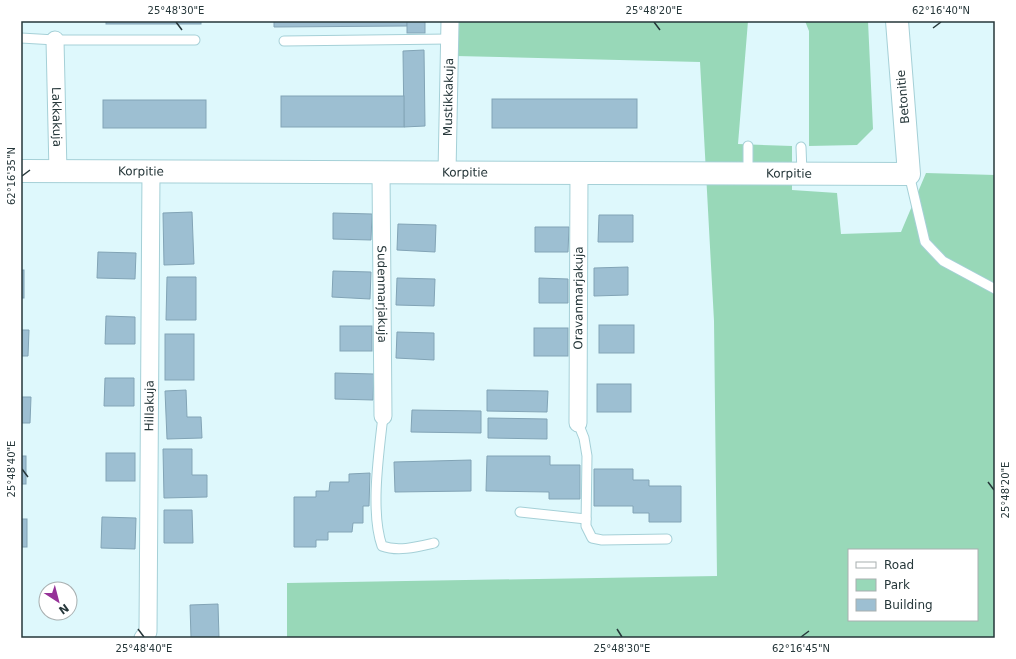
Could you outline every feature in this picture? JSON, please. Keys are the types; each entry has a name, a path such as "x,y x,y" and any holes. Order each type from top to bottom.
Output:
{"street":[{"name":"Mustikkakuja","path":"447,172 450,21"},
{"name":"Betonitie","path":"897,21 909,174"},
{"name":"Lakkakuja","path":"55,40 54,63 58,172"},
{"name":"Korpitie","path":"21,172 909,174"},
{"name":"Hillakuja","path":"143,638 148,632 151,172"},
{"name":"Sudenmarjakuja","path":"381,172 383,416"},
{"name":"Oravanmarjakuja","path":"578,423 579,173"}],"lane":[{"path":"21,38 55,40 195,40"},
{"path":"284,41 449,39"},
{"path":"748,146 748,173"},
{"path":"801,147 802,173"},
{"path":"909,174 925,242 944,261 995,289"},
{"path":"383,416 376,506 378,537 382,546 390,549 413,548 434,543"},
{"path":"578,423 584,438 587,456 586,526 592,538 602,540 666,538"},
{"path":"520,512 586,519"}],"green space":[{"path":"457,21 748,21 738,144 792,146 792,190 837,193 841,234 901,232 926,173 995,175 995,638 287,638 287,583 717,576 714,321 700,62 456,56"},
{"path":"805,21 868,21 873,129 857,145 809,146 809,31"}],"building":[{"path":"106,21 201,21 201,24 106,24"},
{"path":"274,21 407,21 407,26 274,27"},
{"path":"407,21 425,21 425,33 407,33"},
{"path":"424,50 425,126 404,127 403,51"},
{"path":"281,96 404,96 404,127 281,127"},
{"path":"492,99 637,99 637,128 492,128"},
{"path":"103,100 206,100 206,128 103,128"},
{"path":"192,212 194,264 164,265 163,213"},
{"path":"333,213 372,214 371,240 333,239"},
{"path":"599,215 633,215 633,242 598,242"},
{"path":"398,224 436,225 435,252 397,250"},
{"path":"535,227 569,227 568,252 535,252"},
{"path":"98,252 136,253 135,279 97,278"},
{"path":"628,267 628,295 594,296 594,268"},
{"path":"21,270 24,270 24,298 21,298"},
{"path":"333,271 371,272 370,299 332,297"},
{"path":"167,277 196,277 196,320 166,320"},
{"path":"397,278 435,279 434,306 396,305"},
{"path":"539,278 568,279 568,303 539,303"},
{"path":"106,316 135,317 135,344 105,344"},
{"path":"599,325 634,325 634,353 599,353"},
{"path":"340,326 372,326 372,351 340,351"},
{"path":"534,328 568,328 568,356 534,356"},
{"path":"21,330 29,330 28,356 21,356"},
{"path":"397,332 434,333 434,360 396,358"},
{"path":"165,334 194,334 194,380 165,380"},
{"path":"335,373 374,374 373,400 335,399"},
{"path":"105,378 134,378 134,406 104,406"},
{"path":"597,384 631,384 631,412 597,412"},
{"path":"186,390 187,417 201,417 202,438 167,439 165,391"},
{"path":"487,390 548,391 547,412 487,411"},
{"path":"21,397 31,397 30,423 21,423"},
{"path":"412,410 481,411 481,433 411,432"},
{"path":"488,418 547,419 547,439 488,438"},
{"path":"163,449 192,449 192,475 207,475 207,497 164,498"},
{"path":"106,453 135,453 135,481 106,481"},
{"path":"21,456 26,456 26,484 21,484"},
{"path":"487,456 550,456 550,465 580,465 580,499 549,499 549,492 486,491"},
{"path":"471,460 471,491 395,492 394,462"},
{"path":"594,469 633,469 633,480 649,480 649,486 681,486 681,522 649,522 649,513 633,513 633,506 594,506"},
{"path":"370,473 369,506 363,506 363,523 353,523 352,532 328,532 328,540 316,540 316,547 294,547 294,497 316,497 316,491 329,491 330,482 349,482 349,474"},
{"path":"164,510 192,510 193,543 164,543"},
{"path":"102,517 136,518 135,549 101,548"},
{"path":"21,519 27,519 27,547 21,547"},
{"path":"218,604 219,638 191,638 190,605"}]}
